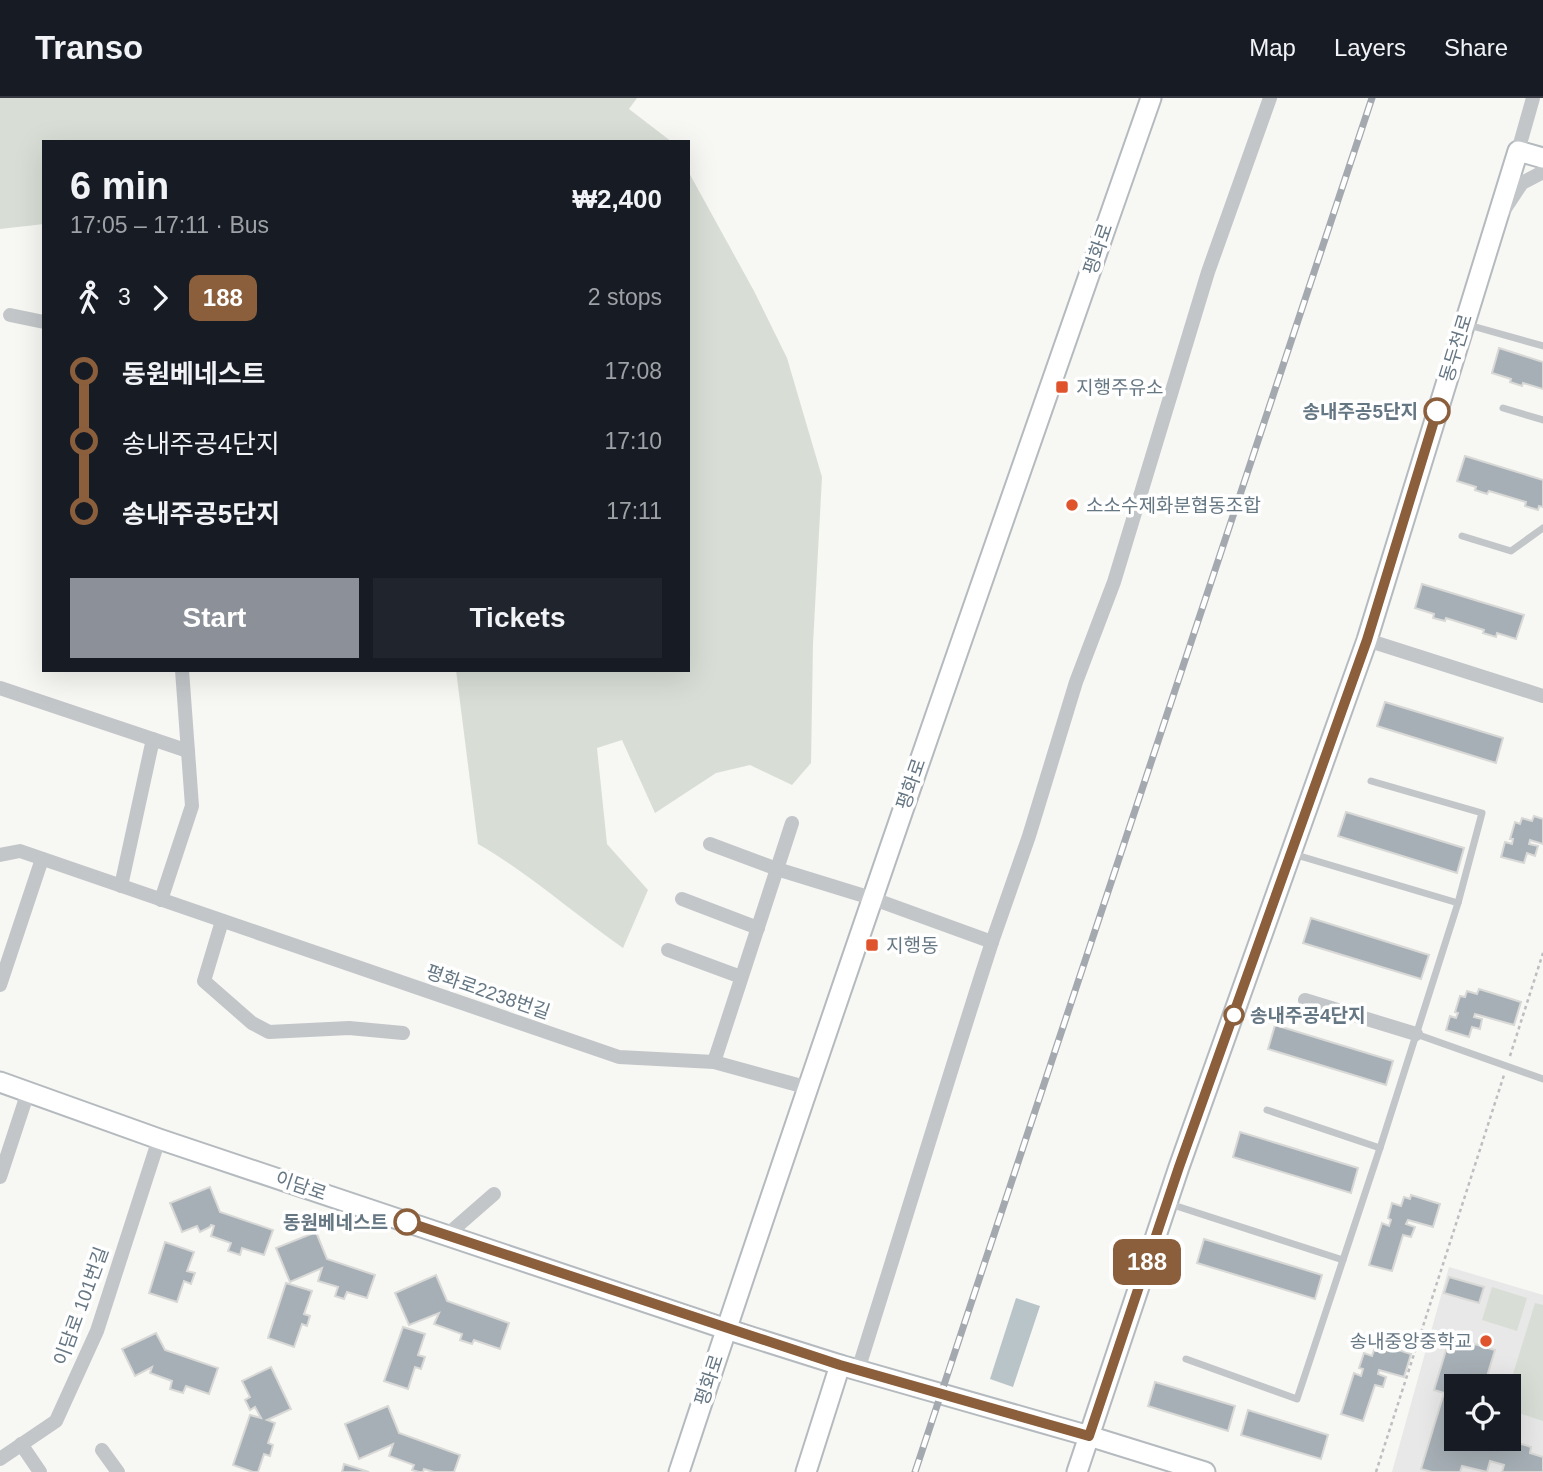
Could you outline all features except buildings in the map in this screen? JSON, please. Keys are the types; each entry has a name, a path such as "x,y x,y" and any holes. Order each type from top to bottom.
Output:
{"street":[{"name":"평화로","path":"679,1472 871,898 1151,98"},
{"path":"806,1472 849,1368 976,997 1076,682 1114,582 1208,272 1270,98"},
{"name":"동두천로","path":"1077,1472 1167,1203 1367,640 1534,98"},
{"path":"1518,151 1543,158"},
{"path":"1494,226 1522,183 1543,172"},
{"path":"10,315 42,323"},
{"path":"1367,640 1543,696"},
{"path":"162,900 192,806 182,672"},
{"path":"0,688 188,751"},
{"path":"121,886 153,739"},
{"path":"714,1062 792,823"},
{"path":"710,844 992,942"},
{"name":"평화로2238번길","path":"0,855 19,851 619,1057 714,1062 809,1088"},
{"path":"0,985 42,859"},
{"path":"682,899 758,928"},
{"path":"222,921 204,981 251,1023 269,1032 349,1028 403,1033"},
{"path":"668,950 741,977"},
{"path":"1305,1000 1416,1034"},
{"name":"이담로","path":"0,1082 159,1139 726,1329 849,1368 1205,1472"},
{"path":"0,1177 28,1092"},
{"name":"이담로 101번길","path":"0,1459 56,1420 97,1331 159,1139"},
{"path":"447,1236 494,1194"},
{"path":"21,1444 40,1472"},
{"path":"102,1450 118,1472"}],"lane":[{"path":"1464,324 1543,346"},
{"path":"1503,408 1543,420"},
{"path":"1462,536 1511,551 1543,528"},
{"path":"1186,1359 1297,1399 1380,1148 1458,903 1482,813 1371,781"},
{"path":"1292,853 1458,903"},
{"path":"1416,1034 1543,1079"},
{"path":"1267,1111 1380,1148"},
{"path":"1167,1203 1343,1260"}],"path":[{"path":"1376,1472 1543,953"}],"shaded area":[{"path":"0,98 637,98 629,109 669,140 42,140 42,224 0,229"},
{"path":"690,175 754,291 787,358 822,477 813,644 811,763 792,785 750,765 716,773 655,813 622,740 597,748 607,844 648,890 623,948 516,868 478,844 456,672 690,672"},
{"name":"송내중앙중학교","path":"1449,1267 1543,1295 1543,1472 1392,1472"},
{"path":"1492,1287 1527,1298 1517,1331 1482,1320"},
{"path":"1016,1298 1040,1306 1013,1387 990,1379"},
{"path":"1535,1303 1543,1305 1543,1421 1521,1414 1521,1374 1513,1374"}],"railway":[{"path":"915,1472 1372,98"}],"bus line":[{"name":"188","path":"407,1222 840,1365 1089,1436 1179,1167 1367,640 1437,411"}],"place":[{"name":"지행주유소","path":"1062,387"},
{"name":"송내주공5단지","path":"1437,411"},
{"name":"소소수제화분협동조합","path":"1072,505"},
{"name":"지행동","path":"872,945"},
{"name":"송내주공4단지","path":"1234,1015"},
{"name":"동원베네스트","path":"407,1222"},
{"name":"송내중앙중학교","path":"1486,1341"}]}
